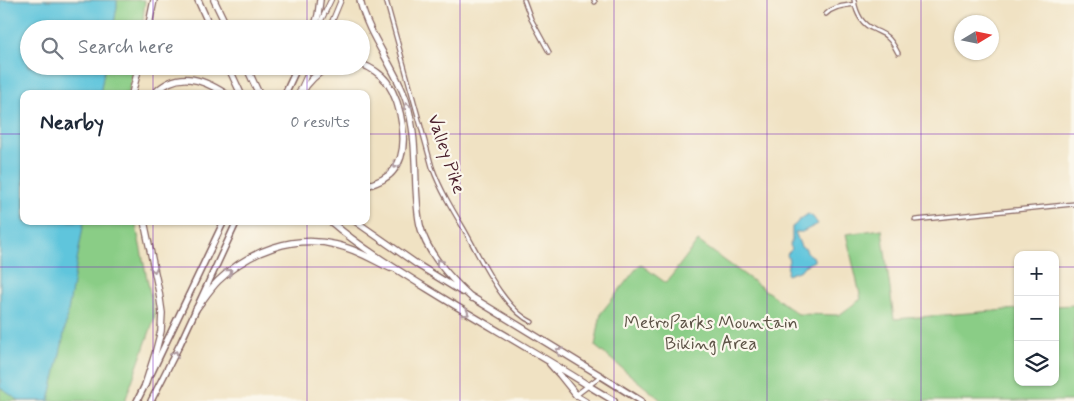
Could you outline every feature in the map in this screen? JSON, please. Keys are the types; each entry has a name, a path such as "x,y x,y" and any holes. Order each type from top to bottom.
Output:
{"highway":[{"path":"150,20 154,0"},
{"path":"198,0 207,20"},
{"path":"216,0 224,20"},
{"path":"317,20 320,0"},
{"path":"360,0 362,12 366,20"},
{"path":"370,27 395,74 411,118 420,226 427,243 447,274 472,298"},
{"path":"370,68 386,81 394,98 403,128 401,158 393,171 381,180 370,184"},
{"path":"133,90 137,75"},
{"path":"232,75 238,90"},
{"path":"250,75 257,90"},
{"path":"287,90 294,75"},
{"path":"302,90 317,75"},
{"path":"158,90 175,80 190,78 205,82 219,90"},
{"path":"145,225 160,292 162,313 161,331 156,354 145,385"},
{"path":"138,401 222,225"},
{"path":"151,401 236,225"},
{"path":"335,225 351,239 410,278 614,401"},
{"path":"361,225 418,265 641,401"},
{"path":"196,308 217,282 235,266 257,253 300,242 338,245 410,278"},
{"path":"545,359 576,395"}],"street":[{"path":"320,20 332,0"},
{"path":"333,20 341,0"},
{"name":"Valley Pike","path":"386,0 439,186 500,291 517,311 532,322"},
{"path":"524,0 531,19 549,52"},
{"path":"826,14 837,7 854,2 862,21 868,27 887,36 892,41 898,54"},
{"path":"301,90 307,75"},
{"path":"915,220 1074,204"},
{"path":"586,401 576,395 601,376"}],"green space":[{"path":"0,0 145,0 143,20 20,20 20,75 132,75 129,90 20,90 20,225 136,225 155,317 125,401 0,401"},
{"name":"MetroParks Mountain Biking Area","path":"882,229 894,319 1014,309 1014,386 1059,386 1059,306 1074,305 1074,401 662,401 595,346 601,313 640,264 666,283 698,241 798,314 839,315 861,299 846,234"}],"water":[{"path":"0,0 117,0 115,20 20,20 20,75 103,75 101,90 20,90 20,225 83,225 62,345 49,401 20,401 0,388"},
{"path":"808,214 818,224 802,232 795,232 801,247 806,249 807,253 814,258 814,261 804,266 801,270 787,275 789,261 787,254 792,249 790,245 792,227"}]}
